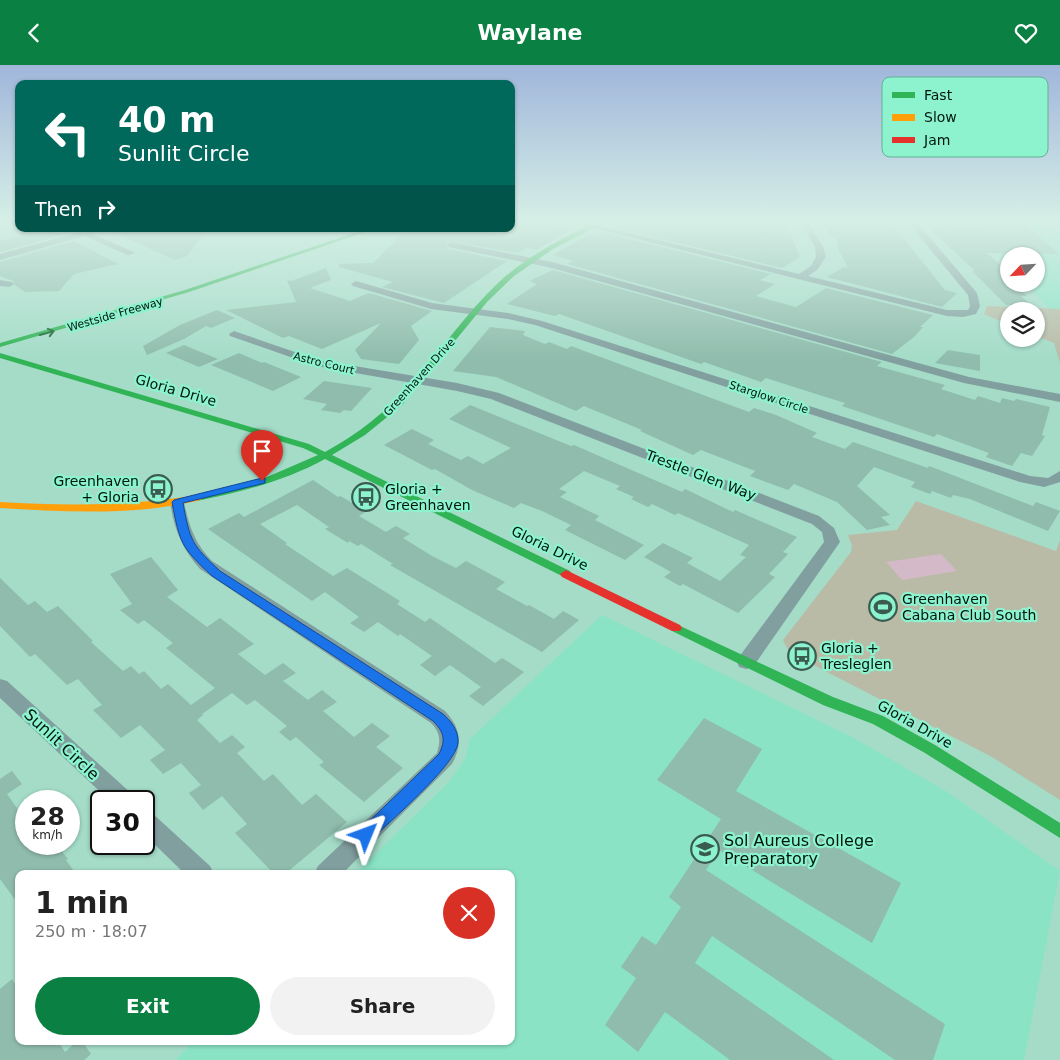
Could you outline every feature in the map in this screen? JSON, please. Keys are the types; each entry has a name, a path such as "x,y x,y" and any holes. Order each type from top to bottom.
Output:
{"main road":[{"name":"Westside Freeway","path":"0,345 169,298 268,266"},
{"name":"Greenhaven Drive","path":"0,505 90,510 177,502 246,486 292,470 356,438 382,419 500,286 524,266"},
{"name":"Gloria Drive","path":"0,355 277,435 325,454 746,662 828,701 878,720 947,759 1060,831"}],"street":[{"path":"555,266 968,380 1060,397"},
{"path":"756,266 948,313 963,315 972,312 975,306 973,295 949,266"},
{"path":"800,277 815,266"},
{"name":"Starglow Circle","path":"356,284 406,301 475,313 508,316 538,323 1025,479 1046,482 1055,480 1060,475"},
{"name":"Astro Court","path":"234,334 316,363 417,381"},
{"name":"Trestle Glen Way","path":"417,381 463,388 495,396 814,519 824,525 832,536 832,542 746,662"},
{"path":"177,502 184,537 193,552 206,565 438,717 446,725 450,733 451,745 445,758 330,870"},
{"name":"Sunlit Circle","path":"0,686 112,790"},
{"path":"155,830 198,870"}],"shaded area":[{"path":"1045,266 1060,266 1060,309 1050,309 1035,293 1045,293"},
{"path":"987,306 1000,307 1000,321 984,314"},
{"path":"1045,308 1060,309 1060,363 1054,343 1045,340"},
{"path":"916,501 1056,551 1060,540 1060,800 992,757 794,655 788,650 783,640 851,552 852,546 848,535 897,530"},
{"path":"941,554 957,571 902,580 886,562"},
{"name":"Sol Aureus College Preparatory","path":"602,615 854,738 949,793 1060,871 1024,1060 175,1060 190,1045 515,1045 515,870 359,870 450,781 465,759 470,739"}],"building":[{"path":"0,266 107,266 74,274 59,291 25,292 15,285 13,281 0,276"},
{"path":"499,266 444,303 382,287 393,282 339,267"},
{"path":"576,266 740,266 771,274 760,280 775,284 756,296 796,307 826,288 933,315 920,327 923,327 914,337 892,354"},
{"path":"847,266 926,266 945,290 957,293 942,307 827,277 844,267 848,268"},
{"path":"970,266 1000,266 1000,293 1024,293 1027,296 1021,296 1028,302 1003,302 972,271 975,271"},
{"path":"326,268 331,280 310,288 350,301 369,293 432,311 411,326 419,340 399,364 361,359 355,350 381,323 322,349 289,336 283,338 226,310 296,302 287,280 291,281"},
{"path":"553,270 882,362 877,366 945,385 941,389 975,400 978,396 1000,403 1002,398 1014,401 1016,399 1050,407 1042,435 1045,436 1032,456 1021,453 1012,466 986,457 989,453 937,434 934,437 842,406 845,403 766,378 761,382 704,362 701,364 559,314 555,316 507,304 537,284 529,281"},
{"path":"217,310 235,318 211,328 206,326 184,339 147,355 143,346 180,325"},
{"path":"490,327 525,331 523,335 545,344 549,342 567,349 571,346 749,412 754,408 776,415 817,433 812,437 845,449 853,442 928,468 929,466 1033,506 1036,502 1060,511 1048,531 970,499 953,495 951,498 932,491 930,494 911,487 915,482 874,467 857,486 890,515 881,517 890,525 867,530 837,502 794,484 788,490 750,476 755,471 701,450 693,455 640,431 642,430 584,406 576,411 496,377 453,371"},
{"path":"184,345 218,359 199,367 166,353"},
{"path":"948,350 980,355 980,371 935,363"},
{"path":"239,353 301,377 273,391 211,365"},
{"path":"324,381 372,388 351,411 344,410 340,413 321,410 327,404 303,399"},
{"path":"470,405 571,446 574,445 682,492 685,489 733,512 735,510 797,537 783,552 788,554 769,574 775,577 738,613 683,584 680,586 664,577 671,572 644,557 663,543 693,558 687,563 720,581 746,557 740,555 749,545 678,513 675,515 652,504 648,507 631,499 634,497 616,489 620,486 584,471 559,489 567,492 560,497 599,516 595,520 644,545 625,560 565,530 571,525 542,511 521,503 514,508 472,490 435,469 432,470 384,445 412,429 434,440 428,444 461,460 468,456 483,464 511,448 449,419"},
{"path":"313,480 338,497 340,496 367,511 359,516 386,532 396,526 410,534 403,538 432,556 456,568 466,561 505,582 496,589 527,606 529,605 554,619 563,611 579,620 542,652 390,565 393,564 361,544 358,546 349,541 348,543 325,529 329,527 297,505 260,524 287,543 285,544 333,576 347,568 400,601 397,604 425,622 430,618 495,663 502,658 524,672 483,706 469,696 481,687 450,665 435,676 420,665 432,656 400,634 398,636 378,622 364,632 350,623 359,617 325,592 312,601 208,529 239,513 244,517"},
{"path":"151,557 178,590 167,597 207,627 220,618 254,644 238,654 265,675 283,663 296,673 283,681 308,700 322,690 337,702 323,711 354,737 372,723 390,736 376,747 403,768 364,802 319,765 324,762 296,737 290,741 279,732 287,726 255,700 247,705 232,693 202,714 197,720 220,743 232,735 245,747 237,753 264,781 273,774 302,805 316,794 347,822 290,870 270,870 235,833 247,824 222,796 203,810 189,793 201,785 181,763 163,774 150,760 165,750 140,725 121,738 93,710 102,705 78,679 67,685 35,654 30,657 0,626 0,578 28,605 35,601 47,612 58,606 93,641 91,642 123,671 131,666 139,674 144,671 161,689 168,684 191,705 215,688 166,648 173,643 144,620 138,624 120,610 132,604 110,574"},
{"path":"704,718 762,749 736,791 901,883 872,943 719,850 706,870 945,1024 933,1060 895,1060 712,936 695,963 834,1060 730,1060 665,1012 638,1052 605,1025 636,978 621,967 642,936 656,945 681,907 669,897 721,819 657,780"},
{"path":"12,771 22,784 7,794 15,805 15,855 65,855 73,870 15,870 15,900 0,879 0,779"},
{"path":"12,979 15,984 15,1045 61,1045 65,1052 73,1045 85,1045 91,1054 84,1060 0,1060 0,989"}],"traffic: fast":[{"path":"0,345 187,291 260,266"},
{"path":"197,498 222,493 295,470 341,447 362,433 399,403 484,301 522,266"},
{"path":"0,355 306,446 566,574"},
{"path":"676,628 828,701 878,720 930,749 1060,831"}],"traffic: slow":[{"path":"0,505 99,508 146,505 197,498"}],"traffic: jam":[{"path":"566,574 676,628"}],"place":[{"name":"Greenhaven + Gloria","path":"158,489"},
{"name":"Gloria + Greenhaven","path":"366,497"},
{"name":"Greenhaven Cabana Club South","path":"883,607"},
{"name":"Gloria + Tresleglen","path":"802,656"},
{"name":"Sol Aureus College Preparatory","path":"705,849"}],"route":[{"path":"262,481 177,502 184,537 193,552 216,573 438,717 446,725 450,733 451,745 445,758 366,835"}]}
